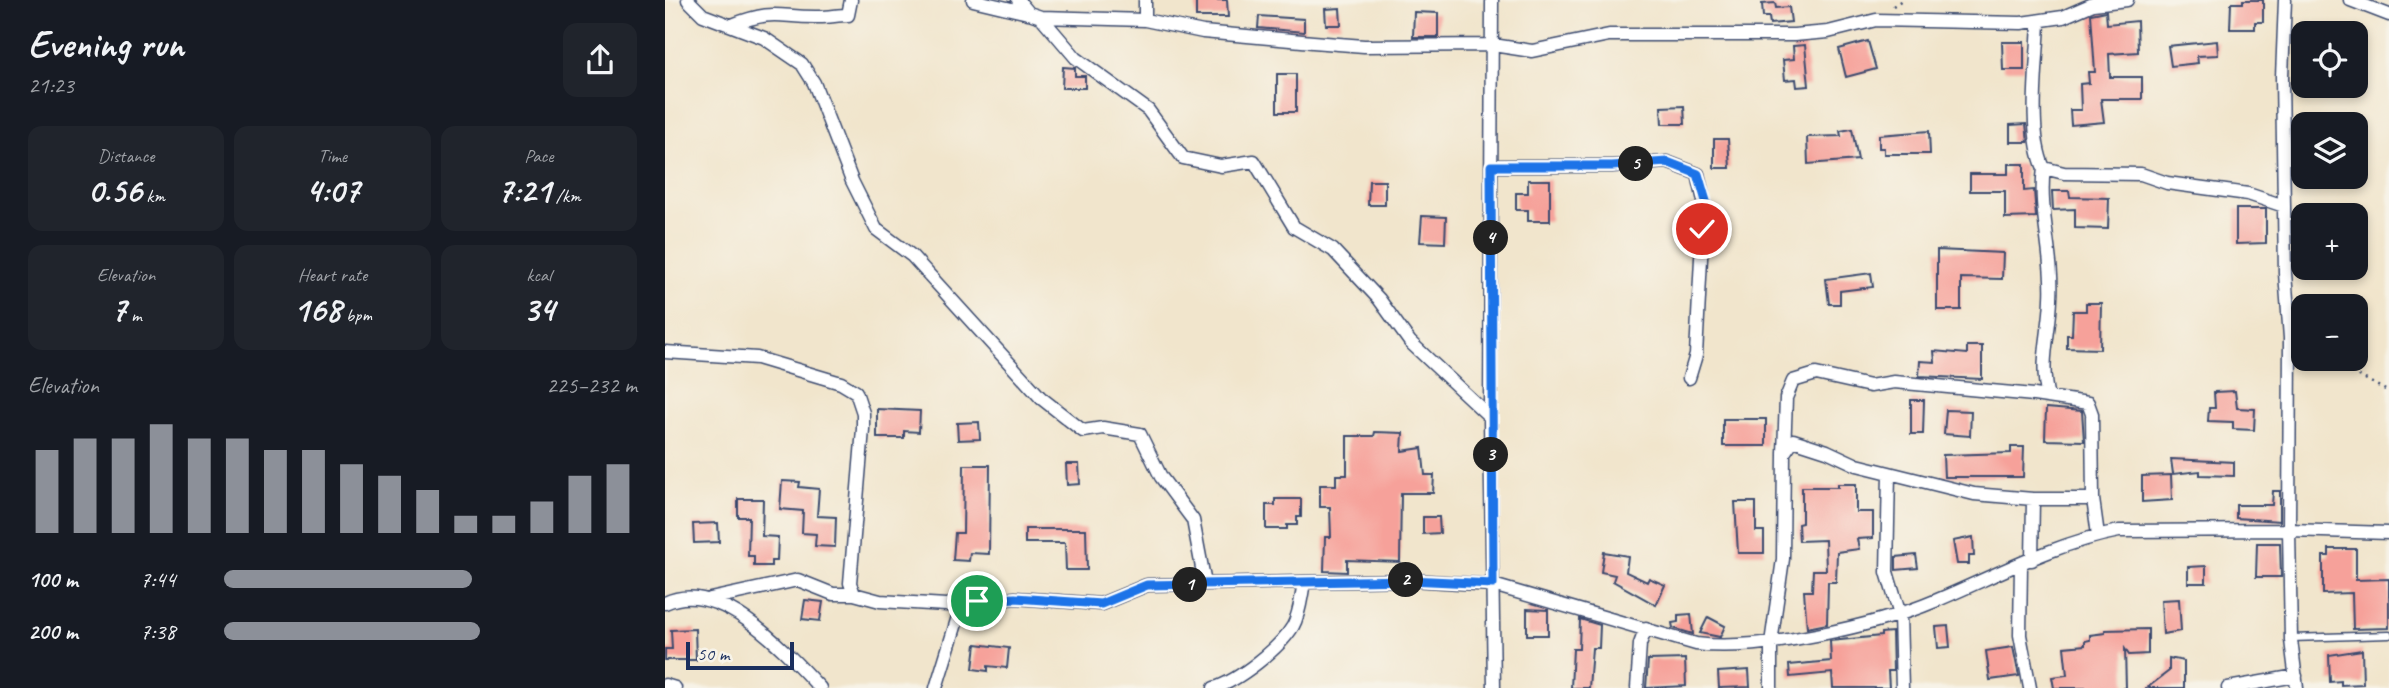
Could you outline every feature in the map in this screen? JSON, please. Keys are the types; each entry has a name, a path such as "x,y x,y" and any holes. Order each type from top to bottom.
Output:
{"street":[{"path":"688,0 703,15 764,38 802,64 814,83 852,181 876,229 912,256 1033,390 1083,431 1103,428 1140,435 1161,477 1193,520 1206,584"},
{"path":"732,25 760,14 824,18 834,14 848,15 851,0"},
{"path":"973,0 1035,15 1145,20 1203,33 1313,42 1493,46 1540,50 1587,37 1609,35 1794,35 1828,32 1876,20 2021,23 2063,17 2093,4 2127,0"},
{"path":"1018,0 1076,58 1148,110 1183,158 1221,166 1254,161 1294,227 1333,250 1379,299 1410,342 1490,417"},
{"path":"1145,0 1145,20"},
{"path":"1492,0 1490,417 1494,688"},
{"path":"2228,688 2297,682 2291,638 2289,530 2290,338 2282,77 2285,0"},
{"path":"2350,0 2389,15"},
{"path":"2039,21 2036,113 2039,155 2044,168 2041,190 2052,298 2045,341 2043,378 2048,397"},
{"path":"1491,166 1612,166 1667,162 1698,174 1706,210 1702,229 1696,355 1689,378"},
{"path":"2044,168 2064,173 2141,174 2167,183 2248,194 2284,206"},
{"path":"665,352 757,358 841,383 856,392 863,413 863,429 850,583 854,594"},
{"path":"1771,688 1770,643 1783,559 1786,398 1793,381 1816,374 1870,386 1894,382 2088,403 2092,414 2093,499 2098,535"},
{"path":"1784,453 1793,440 1827,451 1857,465 1974,494 2033,499 2093,499"},
{"path":"1889,473 1887,572 1900,615 1902,688"},
{"path":"2030,688 2020,635 2033,499"},
{"path":"665,603 676,597 710,599 798,580 833,594 854,594 880,601 962,604 1015,598 1101,604 1147,585 1410,580 1493,584 1710,646 1770,643 1900,615 2026,562 2098,535 2119,531 2289,530 2389,533"},
{"path":"1214,688 1263,658 1285,637 1296,620 1304,583"},
{"path":"710,599 769,637 820,688"},
{"path":"936,688 962,604"},
{"path":"1637,688 1640,644 1647,628"},
{"path":"665,685 675,688"}],"lane":[{"path":"2291,638 2389,635"}],"path":[{"path":"2350,371 2389,392"}],"building":[{"path":"1196,0 1227,0 1228,17 1196,17"},
{"path":"2243,0 2263,0 2263,22 2255,22 2255,29 2230,29 2231,3 2243,3"},
{"path":"1775,3 1776,8 1789,7 1791,22 1770,24 1769,17 1763,17 1762,4"},
{"path":"1340,8 1341,25 1326,25 1325,9"},
{"path":"2106,11 2107,24 2137,21 2138,52 2109,54 2110,77 2142,77 2142,99 2101,99 2104,122 2071,125 2070,110 2081,110 2080,84 2089,83 2088,72 2095,72 2091,14"},
{"path":"1414,12 1438,13 1438,37 1413,37"},
{"path":"1259,16 1304,19 1304,32 1258,28"},
{"path":"1868,41 1876,69 1846,77 1839,49"},
{"path":"2217,41 2218,55 2197,56 2198,63 2171,66 2168,46"},
{"path":"2002,42 2024,42 2024,70 2003,70"},
{"path":"1805,45 1809,86 1797,87 1796,79 1785,80 1783,60 1794,59 1793,46"},
{"path":"1063,67 1075,68 1075,76 1085,76 1085,88 1062,88"},
{"path":"1277,74 1296,74 1296,112 1277,112"},
{"path":"1684,106 1685,124 1662,124 1661,107"},
{"path":"2026,124 2028,142 2010,142 2010,125"},
{"path":"1852,129 1858,160 1808,164 1807,137 1841,136 1840,131"},
{"path":"1929,131 1930,154 1884,154 1884,148 1879,148 1879,135"},
{"path":"1714,139 1728,139 1730,168 1714,168"},
{"path":"2008,164 2024,164 2024,191 2034,190 2036,217 2005,218 2005,191 1970,191 1970,174 2008,174"},
{"path":"1528,180 1550,180 1550,221 1528,221 1528,210 1516,210 1516,193 1528,193"},
{"path":"1369,181 1385,181 1385,205 1368,205"},
{"path":"2052,191 2069,191 2070,197 2109,198 2108,229 2075,228 2075,209 2053,210"},
{"path":"2236,209 2266,209 2266,243 2236,244"},
{"path":"1422,216 1446,217 1445,243 1420,242"},
{"path":"1937,250 2003,253 2002,279 1961,278 1961,310 1937,310"},
{"path":"1871,273 1873,287 1840,291 1840,304 1829,304 1826,279"},
{"path":"2086,303 2101,303 2100,349 2067,348 2067,335 2072,335 2073,311 2086,311"},
{"path":"1967,346 1982,346 1982,379 1919,376 1920,361 1935,362 1934,351 1967,354"},
{"path":"2235,391 2237,408 2255,409 2254,430 2233,429 2233,422 2208,421 2209,408 2215,408 2214,392"},
{"path":"1911,400 1924,400 1923,434 1911,434"},
{"path":"2046,408 2082,411 2084,441 2045,440"},
{"path":"877,409 920,411 919,432 904,431 904,438 877,438"},
{"path":"1946,410 1971,411 1970,436 1944,434"},
{"path":"1723,419 1766,419 1766,446 1723,446"},
{"path":"979,422 980,439 958,440 957,423"},
{"path":"1375,432 1403,433 1402,451 1422,448 1425,475 1434,475 1433,493 1401,493 1400,562 1347,560 1347,572 1324,571 1325,537 1331,537 1330,507 1320,507 1320,485 1336,485 1336,475 1347,475 1347,436 1374,436"},
{"path":"2011,447 2024,447 2023,477 1944,477 1943,455 2011,453"},
{"path":"2171,459 2234,462 2234,476 2200,475 2200,471 2173,474"},
{"path":"1066,464 1079,464 1080,484 1067,485"},
{"path":"964,465 990,465 989,554 970,553 969,561 953,560 955,533 963,533"},
{"path":"2171,475 2172,500 2142,502 2142,476"},
{"path":"782,481 800,482 799,487 819,489 817,516 836,517 835,547 815,546 816,534 802,533 803,511 780,509"},
{"path":"1838,484 1856,484 1856,512 1873,512 1873,538 1857,539 1859,549 1837,552 1836,582 1828,582 1827,624 1807,628 1804,591 1812,591 1813,570 1826,570 1825,540 1799,541 1802,487 1838,487"},
{"path":"2273,491 2280,491 2280,521 2236,518 2236,505 2272,505"},
{"path":"738,499 763,499 762,536 778,537 777,561 771,561 771,566 754,566 754,556 748,556 749,517 738,517"},
{"path":"1275,499 1301,499 1301,517 1297,517 1297,525 1287,525 1287,529 1266,529 1266,505 1275,505"},
{"path":"1735,502 1756,502 1756,531 1764,531 1764,553 1738,553"},
{"path":"1423,517 1439,517 1440,533 1423,534"},
{"path":"718,523 719,542 694,543 693,524"},
{"path":"1025,529 1086,529 1087,570 1066,570 1065,543 1025,543"},
{"path":"1973,537 1974,556 1969,556 1969,564 1957,564 1953,541"},
{"path":"2257,543 2280,543 2281,577 2256,577"},
{"path":"2329,549 2356,549 2356,580 2389,579 2389,628 2353,629 2352,593 2323,594 2323,556 2329,556"},
{"path":"1604,552 1628,556 1626,572 1647,582 1649,578 1665,585 1656,605 1613,581 1615,575 1601,572"},
{"path":"1916,555 1918,568 1896,570 1896,557"},
{"path":"2206,566 2206,583 2188,583 2188,567"},
{"path":"2179,599 2181,631 2163,634 2161,600"},
{"path":"805,600 823,602 820,621 802,619"},
{"path":"1527,609 1548,610 1548,635 1527,635"},
{"path":"1691,614 1693,634 1673,628 1672,623 1678,622 1678,615"},
{"path":"1708,617 1725,626 1720,637 1700,633"},
{"path":"1580,619 1600,625 1599,648 1592,648 1589,688 1571,688 1573,649 1579,649"},
{"path":"1948,626 1950,647 1938,648 1936,627"},
{"path":"695,629 696,660 665,660 665,649 672,649 671,630"},
{"path":"2148,629 2148,654 2129,655 2125,649 2126,688 2054,688 2052,677 2067,675 2064,647 2085,645 2085,641 2090,640 2090,635 2105,633 2105,630"},
{"path":"1892,632 1893,671 1888,671 1889,688 1833,688 1832,673 1790,677 1789,665 1831,661 1830,641 1881,636 1881,633"},
{"path":"976,644 1009,648 1007,668 988,666 988,671 973,669"},
{"path":"2013,647 2019,676 1990,680 1986,651"},
{"path":"2362,650 2363,684 2341,685 2341,681 2330,682 2329,655"},
{"path":"2169,658 2184,661 2184,688 2147,688 2169,671"},
{"path":"1685,659 1686,686 1646,688 1648,660"},
{"path":"1749,670 1750,687 1719,688 1718,672"}],"route":[{"path":"977,601 1015,598 1101,604 1147,585 1410,580 1493,584 1490,417 1491,166 1612,166 1667,162 1698,174 1706,201 1702,229"}]}
